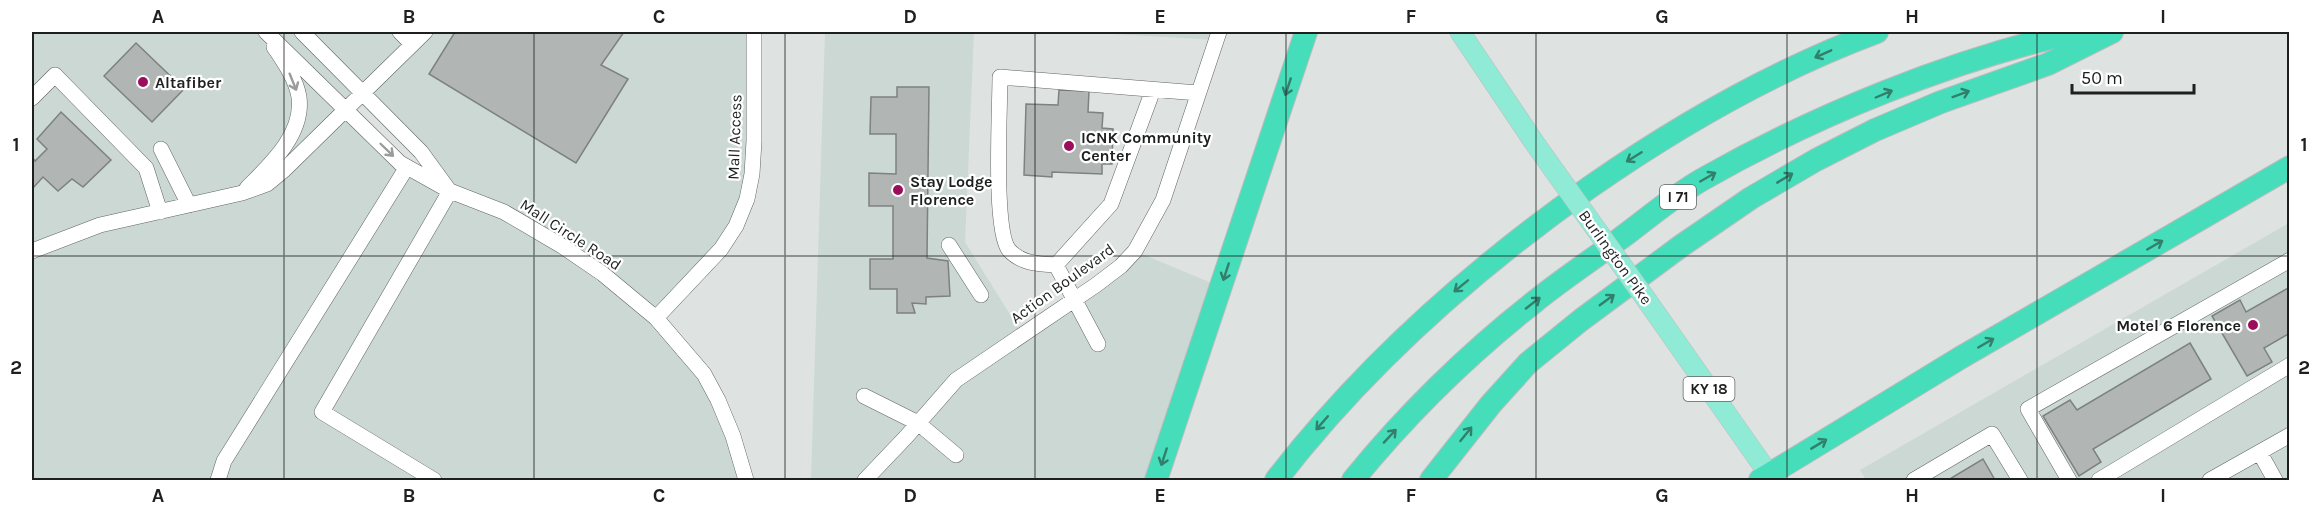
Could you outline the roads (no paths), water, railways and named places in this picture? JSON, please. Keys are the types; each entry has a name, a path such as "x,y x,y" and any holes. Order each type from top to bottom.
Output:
{"highway":[{"path":"1156,480 1306,32"},
{"path":"1276,480 1348,393 1401,341 1448,297 1536,225 1624,163 1714,109 1786,71 1877,32"},
{"name":"I 71","path":"1353,480 1422,402 1476,351 1534,302 1703,179 1804,129 1909,83 1996,51 2075,32"},
{"path":"1431,480 1478,419 1528,363 1590,313 1751,198 1816,160 1875,130 1941,102 2048,64 2112,32"},
{"path":"1767,479 1960,358 2289,167"}],"main road":[{"name":"Burlington Pike","path":"1460,32 1536,145 1648,302 1767,479"}],"street":[{"path":"265,32 345,109"},
{"path":"242,193 271,164 291,137 297,119 299,98 294,81 265,32"},
{"path":"302,32 421,152 450,191 322,412 434,480"},
{"path":"400,32 412,44"},
{"path":"33,247 100,225 242,193 267,183 284,170 425,32"},
{"name":"Mall Access","path":"656,318 721,249 736,226 747,199 752,174 754,141 754,32"},
{"name":"Action Boulevard","path":"865,480 956,380 1121,266 1144,238 1163,200 1219,32"},
{"path":"32,98 55,75 146,168 160,212"},
{"path":"1056,265 1026,262 1008,249 999,217 1000,77 1198,93"},
{"path":"1056,265 1111,204 1153,90"},
{"name":"Mall Circle Road","path":"345,109 407,167 450,191 504,212 557,243 603,274 656,318 704,374 733,436 746,480"},
{"path":"161,149 189,206"},
{"path":"218,480 225,461 407,167"},
{"path":"949,245 981,296"},
{"path":"2069,480 2028,409 2289,260"},
{"path":"1056,265 1098,344"},
{"path":"2099,480 2289,365"},
{"path":"864,396 918,423 956,455"},
{"path":"1914,480 1992,434 2020,480"},
{"path":"2210,480 2289,435"},
{"path":"2260,453 2275,480"}],"place":[{"name":"Altafiber","path":"143,82"},
{"name":"ICNK Community Center","path":"1069,146"},
{"name":"Stay Lodge Florence","path":"898,190"},
{"name":"Motel 6 Florence","path":"2253,325"}]}
